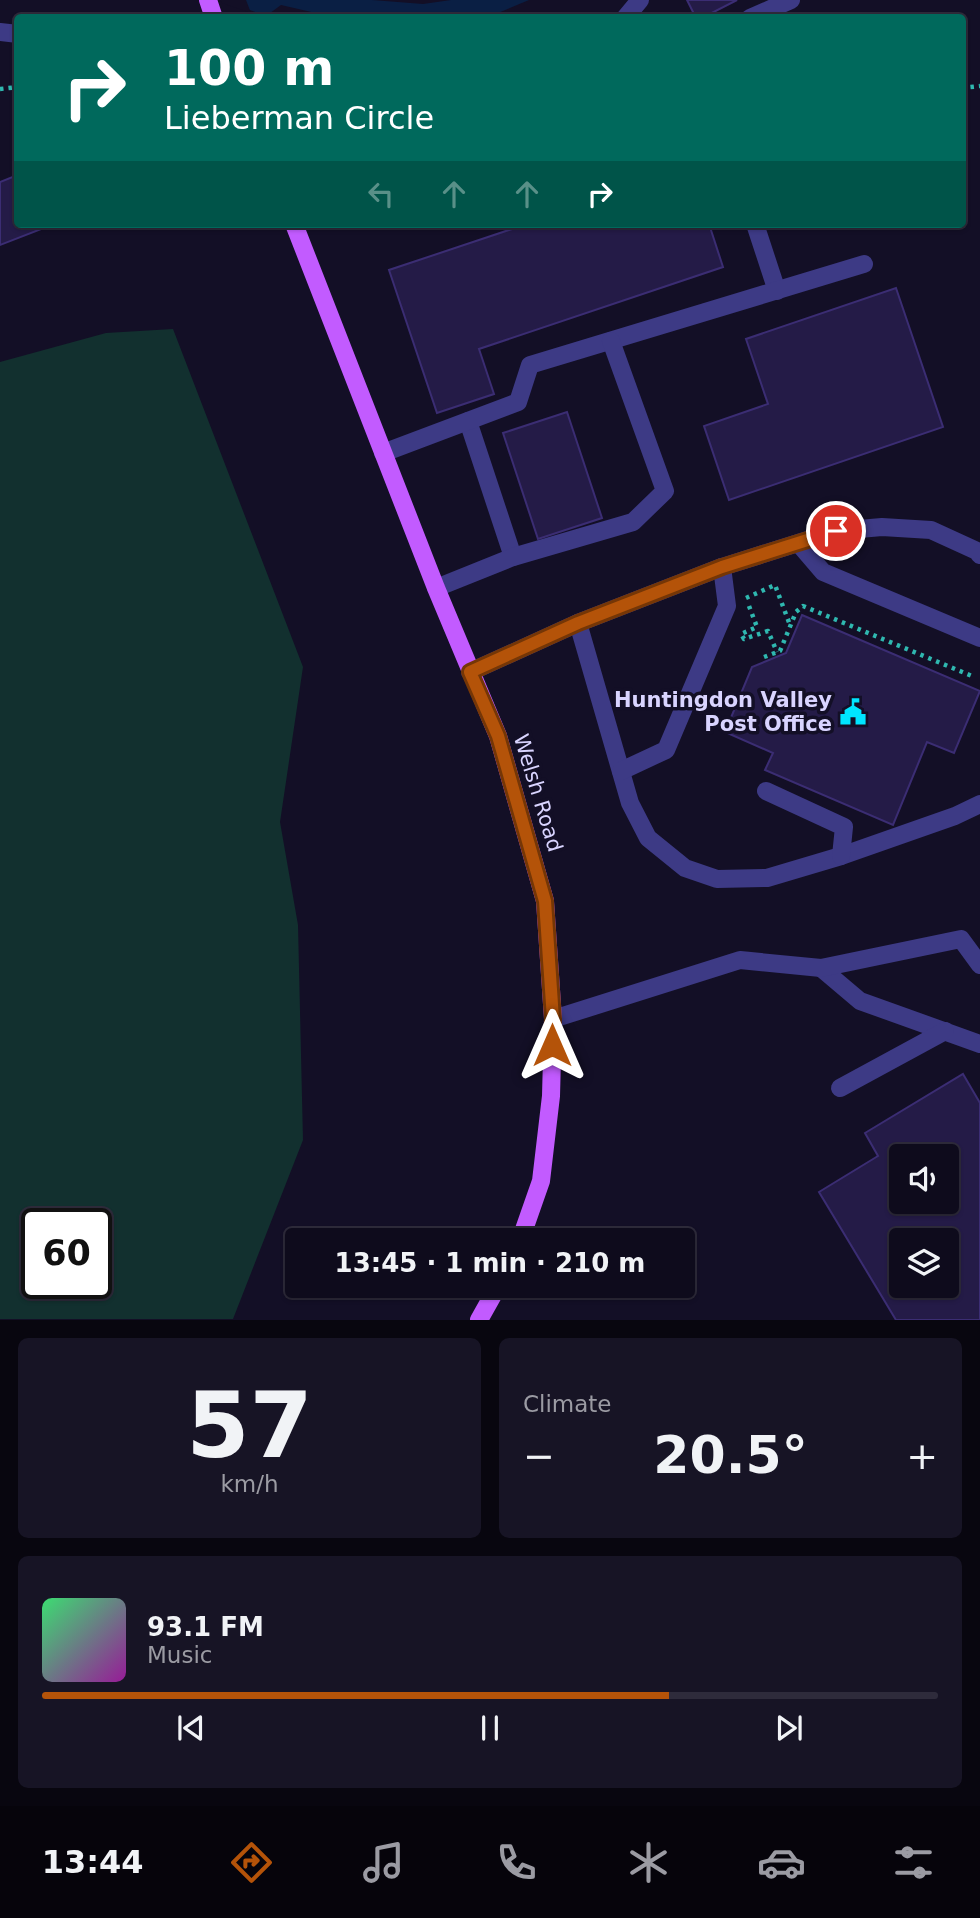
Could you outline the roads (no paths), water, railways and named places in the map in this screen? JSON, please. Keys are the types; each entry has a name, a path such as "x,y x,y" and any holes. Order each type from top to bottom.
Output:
{"main road":[{"name":"Welsh Road","path":"296,228 436,588 498,736 545,901 553,1019 551,1096 541,1181 525,1228"},
{"path":"479,1320 491,1298"}],"street":[{"path":"628,14 640,0"},
{"path":"759,14 791,0"},
{"path":"756,228 777,291"},
{"path":"383,453 518,402 530,365 864,264"},
{"path":"436,588 513,557 632,522 665,491 611,341"},
{"path":"468,421 513,557"},
{"path":"470,672 578,623 722,567 836,531 882,527 931,530 977,551 980,555"},
{"path":"799,544 823,572 980,638"},
{"path":"621,771 666,750 727,606 722,567"},
{"path":"578,623 630,803 648,838 685,868 717,879 767,878 841,856 955,816 980,804"},
{"path":"766,791 844,827 841,856"},
{"path":"553,1019 740,960 821,968 961,939 980,965"},
{"path":"821,968 860,1001 980,1044"},
{"path":"840,1088 945,1031"}],"water":[{"path":"223,0 372,0 423,4 451,0 529,0 496,14 320,14 281,5 269,14 261,14"}],"place":[{"name":"Huntingdon Valley Post Office","path":"853,712"}]}
